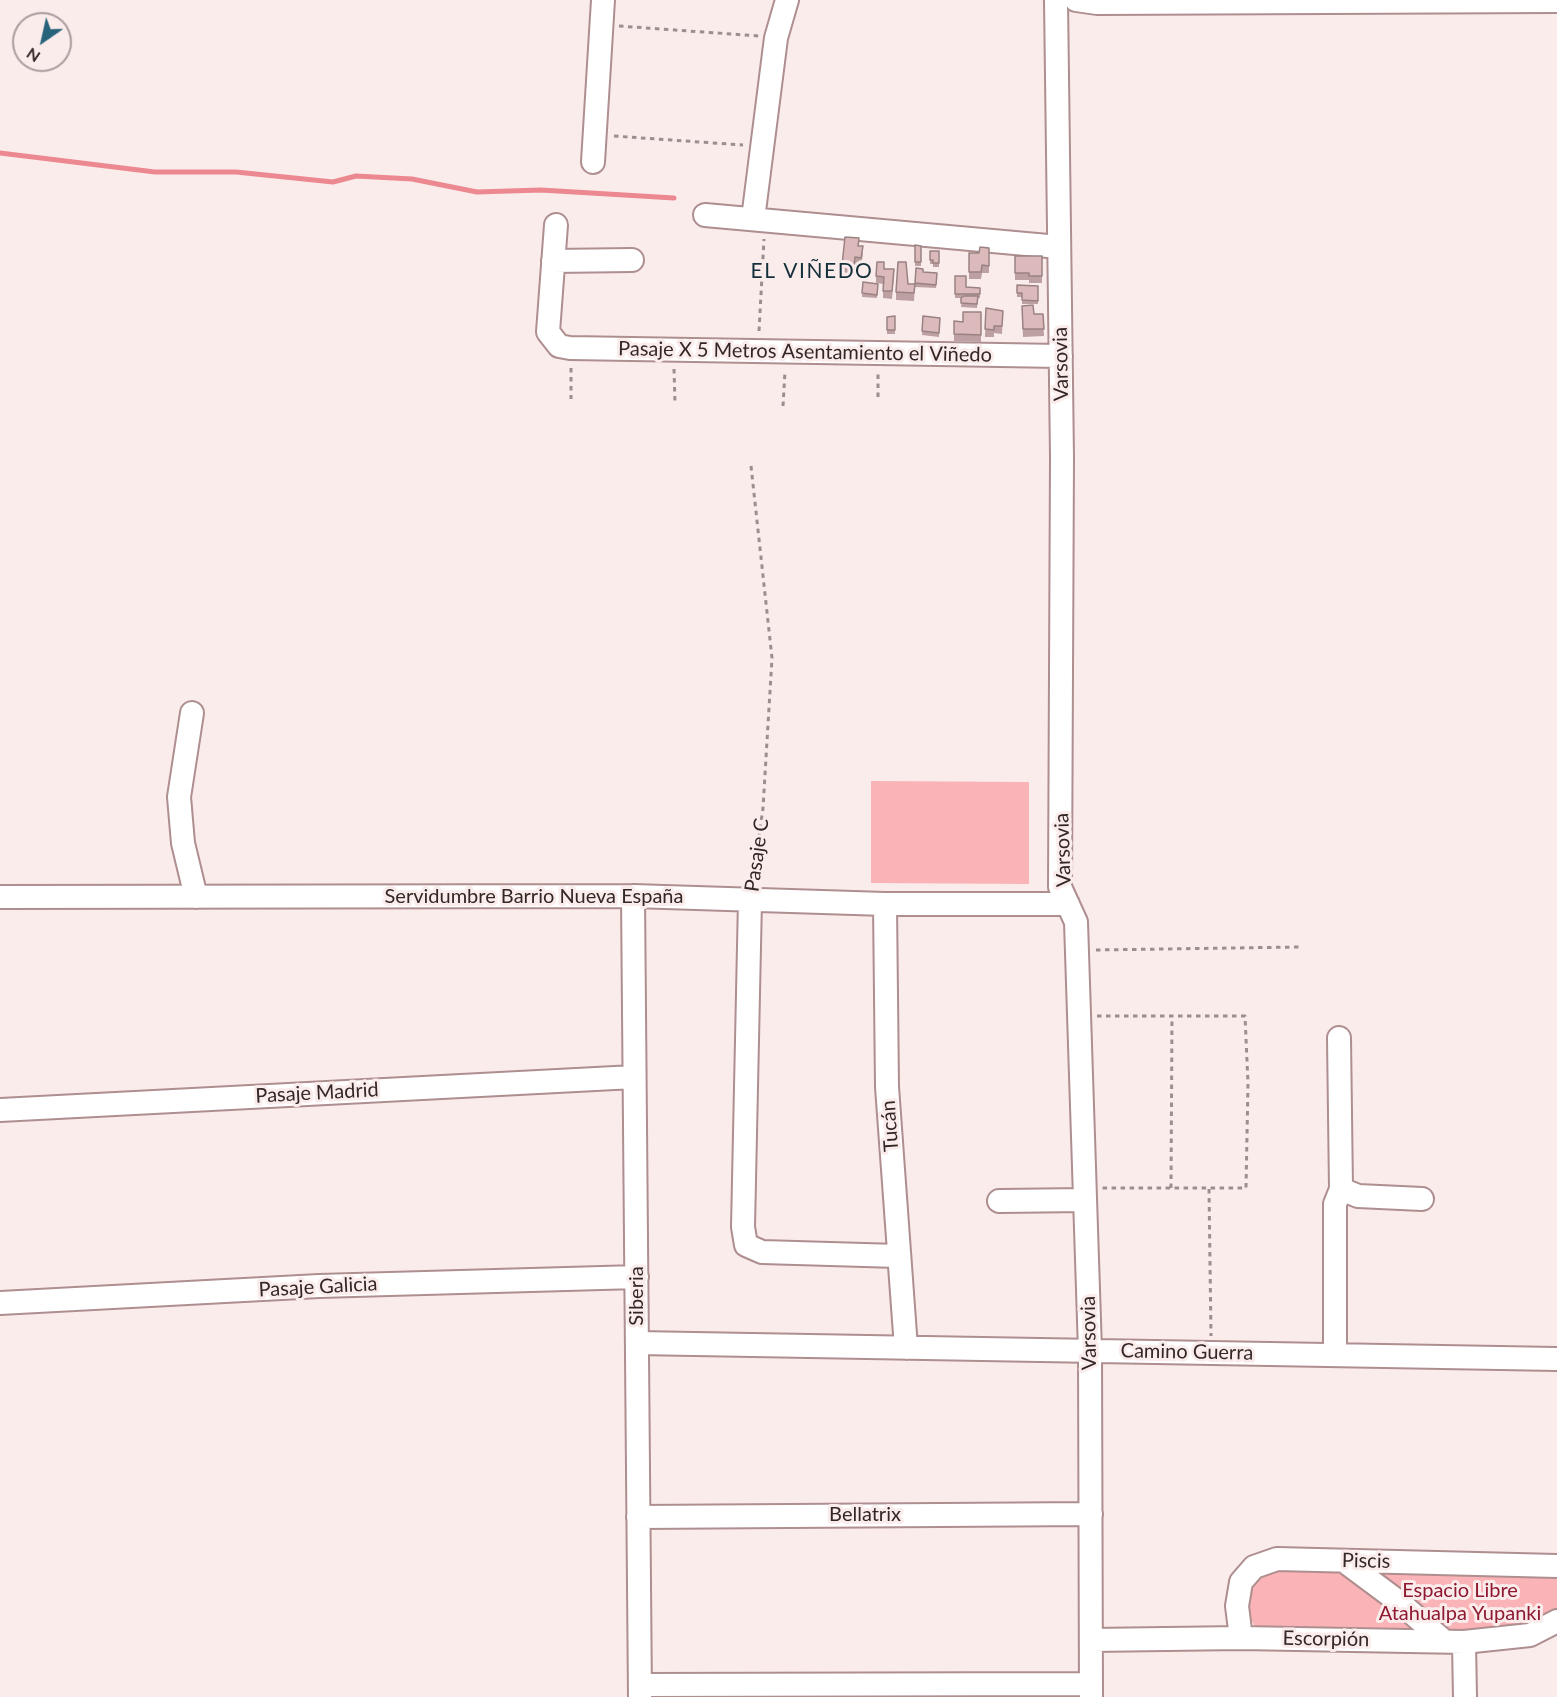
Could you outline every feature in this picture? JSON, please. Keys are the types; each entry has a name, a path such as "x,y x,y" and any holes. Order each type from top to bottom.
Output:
{"street":[{"path":"593,162 603,0"},
{"path":"759,219 762,146 776,38 787,0"},
{"name":"Varsovia","path":"1056,0 1061,356 1060,887 1076,922 1090,1351 1091,1690"},
{"path":"1076,0 1097,3 1557,1"},
{"path":"705,215 1059,247"},
{"path":"556,225 548,332 561,344"},
{"path":"553,261 632,260"},
{"name":"Pasaje X 5 Metros Asentamiento el Viñedo","path":"561,344 673,350 1061,356"},
{"path":"192,713 179,797 183,843 196,897"},
{"name":"Servidumbre Barrio Nueva España","path":"0,897 633,896 885,904 1068,904"},
{"name":"Siberia","path":"633,896 640,1691"},
{"name":"Pasaje C","path":"750,900 742,1227 746,1245 762,1252 898,1256"},
{"name":"Tucán","path":"885,904 887,1087 906,1348"},
{"path":"1335,1355 1335,1204 1341,1189 1339,1038"},
{"name":"Pasaje Madrid","path":"0,1110 634,1077"},
{"path":"1341,1189 1358,1196 1422,1199"},
{"path":"999,1201 1085,1194"},
{"name":"Pasaje Galicia","path":"0,1303 319,1286 637,1277"},
{"name":"Camino Guerra","path":"637,1343 1557,1359"},
{"name":"Bellatrix","path":"638,1517 1091,1514"},
{"name":"Piscis","path":"1241,1638 1237,1593 1241,1582 1254,1567 1277,1560 1557,1566"},
{"path":"1344,1561 1454,1642 1465,1697"},
{"name":"Escorpión","path":"1091,1640 1241,1638 1454,1642 1530,1635 1557,1621"},
{"path":"640,1691 1091,1690"}],"path":[{"path":"602,25 776,38"},
{"path":"595,135 762,146"},
{"path":"758,351 759,219"},
{"path":"561,344 571,399"},
{"path":"673,350 675,403"},
{"path":"783,406 785,352"},
{"path":"878,353 878,397"},
{"name":"Pasaje C","path":"750,900 763,808 772,658 751,466"},
{"path":"1077,955 1096,950 1300,947"},
{"path":"1079,1016 1245,1016 1248,1083 1246,1188 1171,1188 1085,1194"},
{"path":"1171,1188 1172,1017"},
{"path":"1209,1189 1212,1353"}],"green space":[{"path":"871,781 1029,782 1029,884 871,883"},
{"name":"Espacio Libre Atahualpa Yupanki","path":"1377,1569 1557,1576 1557,1610 1541,1624 1453,1635 1372,1574"},
{"name":"Espacio Libre Atahualpa Yupanki","path":"1266,1570 1332,1570 1347,1575 1420,1631 1255,1627 1246,1609 1251,1585"}],"building":[{"path":"845,237 859,238 858,246 863,246 861,258 855,257 854,266 842,265"},
{"path":"915,245 921,246 921,262 915,262"},
{"path":"980,247 989,248 989,266 982,265 981,272 969,272 969,253 979,253"},
{"path":"930,251 939,251 939,263 933,263 933,260 930,260"},
{"path":"1015,256 1042,256 1042,276 1015,273"},
{"path":"877,262 884,262 884,269 894,269 892,291 883,291 884,277 876,276"},
{"path":"898,262 906,262 908,284 915,284 914,293 896,292"},
{"path":"916,268 923,269 923,272 937,273 936,285 915,283"},
{"path":"955,276 966,276 966,287 980,288 980,294 955,294"},
{"path":"863,282 878,284 877,295 862,293"},
{"path":"1017,285 1038,286 1038,301 1022,300 1022,293 1017,293"},
{"path":"978,296 977,304 961,303 961,298"},
{"path":"1033,305 1034,314 1043,314 1044,329 1023,329 1022,306"},
{"path":"986,308 1003,311 1002,326 994,326 994,330 985,329"},
{"path":"963,312 981,312 981,335 954,334 954,321 963,322"},
{"path":"895,316 895,330 887,330 887,317"},
{"path":"923,316 940,318 939,333 922,331"}],"waterway":[{"path":"0,153 155,172 236,172 333,182 356,176 412,179 477,192 541,190 674,198"}],"district":[{"name":"EL VIÑEDO","path":"812,271"}]}
